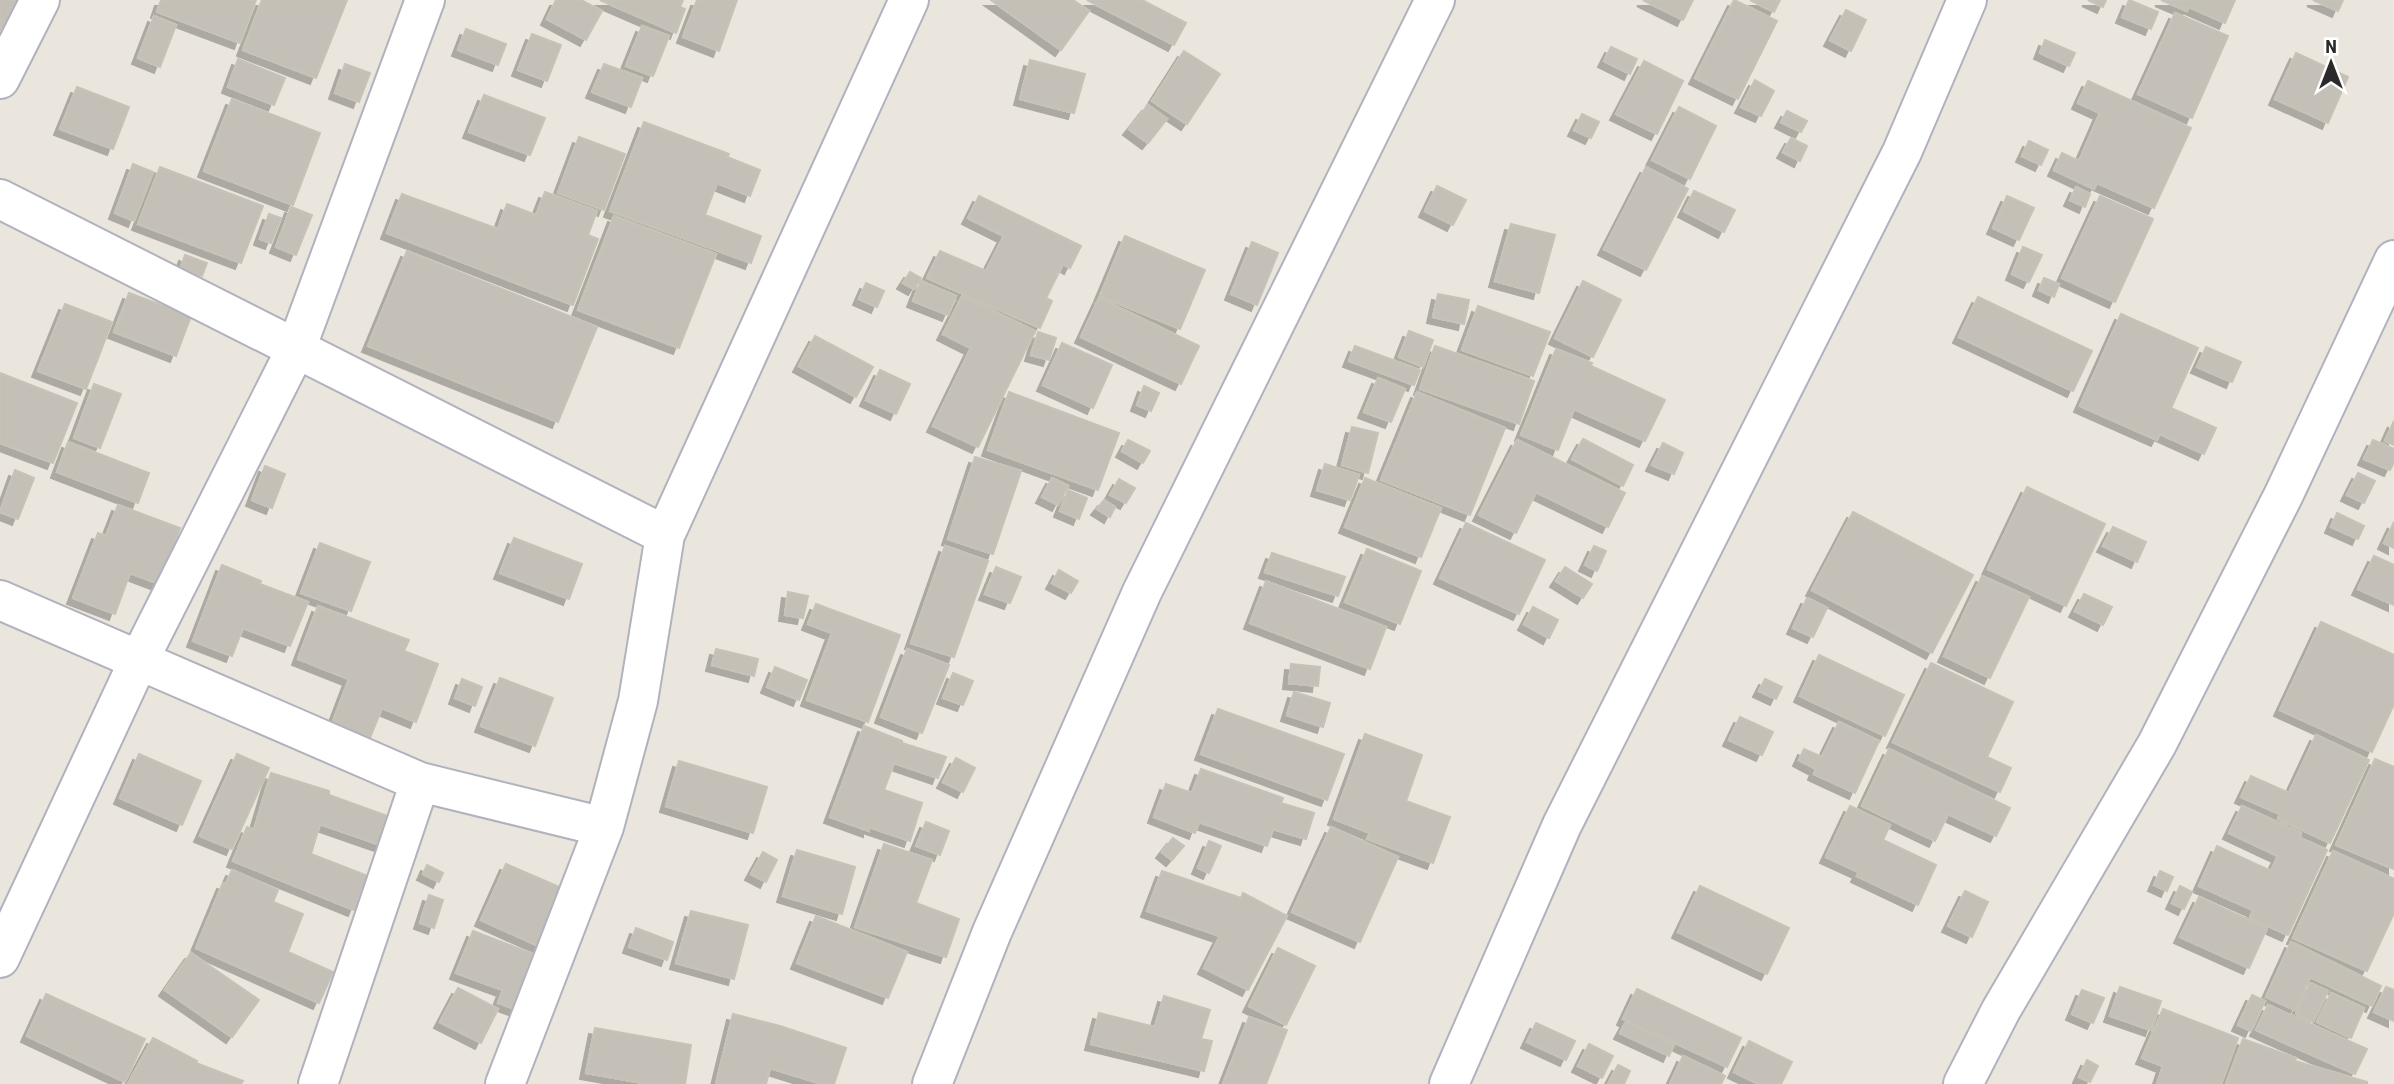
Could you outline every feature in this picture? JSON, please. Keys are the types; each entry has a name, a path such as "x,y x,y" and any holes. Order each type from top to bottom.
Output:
{"street":[{"path":"0,79 40,0"},
{"path":"0,958 138,662 296,349 425,0"},
{"path":"505,1084 604,828 638,701 665,535 909,0"},
{"path":"932,1084 992,932 1142,592 1435,0"},
{"path":"1448,1084 1562,825 1902,152 1967,0"},
{"path":"0,199 665,535"},
{"path":"1963,1084 2001,1010 2157,744 2284,494 2394,260"},
{"path":"0,600 420,782 604,828"},
{"path":"318,1084 420,782"}],"building":[{"path":"0,0 19,0 3,29 0,28"},
{"path":"161,0 256,0 240,43 157,12"},
{"path":"262,0 347,0 316,78 243,50"},
{"path":"556,0 581,0 602,11 586,40 547,19"},
{"path":"600,0 683,0 680,7 685,9 676,33"},
{"path":"697,0 737,0 719,51 683,37"},
{"path":"991,0 1073,0 1089,11 1061,50"},
{"path":"1087,0 1142,0 1186,23 1174,45"},
{"path":"1643,0 1693,0 1683,20"},
{"path":"1734,0 1777,21 1738,99 1695,78"},
{"path":"1750,0 1780,0 1774,12"},
{"path":"2088,0 2106,0 2103,7"},
{"path":"2129,0 2158,12 2151,29 2122,17"},
{"path":"2161,0 2235,0 2225,23 2189,7 2187,11"},
{"path":"2313,0 2343,0 2338,11"},
{"path":"1846,10 1866,20 1851,51 1830,40"},
{"path":"2175,13 2228,36 2192,118 2138,94"},
{"path":"154,16 176,25 160,67 138,58"},
{"path":"642,26 669,36 653,76 626,66"},
{"path":"466,29 506,44 498,65 458,50"},
{"path":"532,34 561,45 547,81 518,70"},
{"path":"2045,40 2075,53 2069,66 2040,53"},
{"path":"1611,47 1637,59 1630,74 1604,61"},
{"path":"1184,51 1220,74 1187,124 1152,101"},
{"path":"2296,53 2348,77 2328,123 2275,99"},
{"path":"238,59 285,78 274,105 228,87"},
{"path":"1030,60 1085,74 1074,113 1020,99"},
{"path":"1644,61 1683,81 1657,134 1616,114"},
{"path":"345,64 370,73 359,102 335,93"},
{"path":"604,64 642,78 631,107 592,92"},
{"path":"1755,80 1774,91 1761,116 1741,107"},
{"path":"2088,81 2191,128 2154,208 2097,183 2094,189 2054,170 2062,153 2079,161 2100,113 2078,103"},
{"path":"77,87 129,107 113,149 60,129"},
{"path":"484,95 545,118 530,155 469,132"},
{"path":"232,99 320,133 293,205 204,171"},
{"path":"1148,105 1167,119 1148,143 1129,129"},
{"path":"1679,107 1716,126 1690,179 1652,160"},
{"path":"1787,111 1807,121 1801,132 1781,122"},
{"path":"1582,114 1599,122 1591,138 1574,130"},
{"path":"644,122 729,154 727,157 760,170 750,196 717,183 705,215 761,236 751,263 610,211"},
{"path":"579,137 625,154 604,210 558,193"},
{"path":"1791,138 1807,146 1800,161 1783,152"},
{"path":"2029,141 2048,150 2041,165 2022,156"},
{"path":"133,164 153,172 134,221 115,213"},
{"path":"160,167 263,206 241,263 138,224"},
{"path":"1646,167 1688,189 1646,270 1604,249"},
{"path":"1437,186 1466,200 1453,225 1425,211"},
{"path":"2076,187 2090,194 2085,207 2070,200"},
{"path":"1694,191 1735,210 1724,232 1684,211"},
{"path":"545,192 597,211 588,235 598,239 573,305 387,233 402,194 498,229 507,204 536,215"},
{"path":"979,196 1081,246 1070,268 1063,264 1046,298 1052,301 1040,328 927,278 940,251 986,271 1004,236 968,218"},
{"path":"2007,196 2034,208 2019,240 1993,228"},
{"path":"2100,196 2153,219 2115,302 2062,278"},
{"path":"291,207 312,215 296,255 276,247"},
{"path":"269,214 281,218 271,243 260,239"},
{"path":"614,216 716,254 679,348 578,310"},
{"path":"1511,224 1555,235 1539,293 1495,281"},
{"path":"1125,236 1205,270 1180,329 1100,296"},
{"path":"1252,242 1278,253 1257,305 1231,294"},
{"path":"2023,247 2042,255 2029,282 2012,274"},
{"path":"407,251 597,327 558,422 368,346"},
{"path":"185,255 207,263 202,276 181,267"},
{"path":"910,272 921,278 914,289 903,283"},
{"path":"2044,278 2059,284 2054,297 2039,290"},
{"path":"921,281 956,296 948,315 913,301"},
{"path":"1583,281 1621,300 1593,357 1555,338"},
{"path":"866,283 884,291 877,307 859,299"},
{"path":"129,293 191,316 176,356 114,332"},
{"path":"1438,294 1469,300 1464,324 1433,317"},
{"path":"962,296 1035,331 978,447 933,426 971,348 943,334"},
{"path":"1978,297 2092,351 2073,391 1959,337"},
{"path":"1099,298 1199,346 1181,384 1081,337"},
{"path":"65,304 112,322 86,389 38,371"},
{"path":"1478,306 1550,332 1533,376 1462,350"},
{"path":"2121,314 2198,348 2171,408 2216,428 2204,454 2160,434 2157,440 2080,406"},
{"path":"1409,331 1433,340 1423,367 1399,357"},
{"path":"1038,332 1056,338 1049,360 1031,355"},
{"path":"815,336 873,367 856,397 799,366"},
{"path":"1062,343 1112,365 1093,408 1043,385"},
{"path":"1355,346 1420,370 1414,385 1349,361"},
{"path":"1435,346 1534,381 1519,424 1420,389"},
{"path":"2206,347 2241,362 2232,382 2197,367"},
{"path":"1556,349 1592,363 1591,366 1665,400 1645,441 1574,409 1558,450 1521,435"},
{"path":"880,370 910,384 896,414 866,400"},
{"path":"0,373 77,403 53,463 0,443"},
{"path":"1378,378 1405,389 1391,422 1364,412"},
{"path":"94,384 121,394 100,448 74,438"},
{"path":"1144,386 1159,393 1151,411 1137,405"},
{"path":"1009,392 1119,433 1098,490 988,450"},
{"path":"1417,392 1505,428 1470,515 1381,480"},
{"path":"2394,421 2394,445 2385,441"},
{"path":"1352,427 1378,433 1368,473 1342,465"},
{"path":"1583,439 1633,465 1623,486 1572,459"},
{"path":"1128,440 1150,451 1143,463 1122,451"},
{"path":"1517,440 1625,493 1608,527 1536,492 1516,533 1479,515"},
{"path":"2373,440 2394,449 2394,462 2390,470 2364,459"},
{"path":"68,442 149,473 138,503 57,472"},
{"path":"1663,443 1683,453 1674,474 1652,465"},
{"path":"975,457 1021,471 993,554 948,539"},
{"path":"1325,464 1359,475 1350,500 1317,490"},
{"path":"265,466 285,474 272,508 252,500"},
{"path":"15,470 34,478 18,519 0,512"},
{"path":"2358,473 2375,481 2364,503 2347,495"},
{"path":"1052,478 1068,486 1058,505 1042,497"},
{"path":"1365,478 1441,508 1421,557 1345,527"},
{"path":"1119,479 1135,488 1126,503 1110,495"},
{"path":"2027,487 2105,524 2066,606 1988,569"},
{"path":"1068,490 1087,498 1079,519 1060,511"},
{"path":"1104,500 1115,507 1110,517 1097,509"},
{"path":"118,505 180,528 159,584 130,573 115,614 73,598 98,533 106,536"},
{"path":"1853,512 1973,575 1932,653 1812,590"},
{"path":"2337,513 2364,526 2358,539 2331,527"},
{"path":"2394,522 2394,548 2384,543"},
{"path":"1466,523 1545,560 1519,614 1440,578"},
{"path":"2113,527 2146,542 2137,562 2103,546"},
{"path":"514,538 582,564 569,599 500,573"},
{"path":"320,543 370,562 351,611 301,593"},
{"path":"945,546 988,561 954,657 911,643"},
{"path":"1594,546 1606,551 1597,571 1585,565"},
{"path":"1367,549 1421,571 1400,624 1345,602"},
{"path":"1272,553 1345,577 1338,596 1265,572"},
{"path":"2374,556 2394,565 2394,605 2358,589"},
{"path":"222,565 261,581 260,584 308,602 290,646 243,628 232,656 193,641"},
{"path":"996,567 1021,577 1010,603 985,594"},
{"path":"1565,567 1592,584 1583,598 1556,581"},
{"path":"1059,570 1078,581 1071,593 1052,583"},
{"path":"1982,576 2029,597 1990,678 1944,656"},
{"path":"1266,581 1386,627 1370,669 1250,623"},
{"path":"788,592 808,596 803,618 785,615"},
{"path":"2084,594 2112,607 2103,625 2075,611"},
{"path":"1807,598 1827,608 1813,637 1793,628"},
{"path":"816,604 900,635 868,722 807,700 832,633 808,624"},
{"path":"318,606 409,640 404,651 438,664 416,722 382,708 370,738 332,724 349,679 298,659"},
{"path":"1533,607 1558,620 1549,638 1524,624"},
{"path":"2321,622 2394,655 2394,704 2372,752 2280,710"},
{"path":"716,649 758,659 754,676 712,665"},
{"path":"907,649 949,665 922,733 881,717"},
{"path":"1819,655 1904,695 1885,736 1800,696"},
{"path":"1931,663 2013,702 1987,757 2011,768 2000,792 1893,742"},
{"path":"1291,664 1320,667 1318,686 1289,683"},
{"path":"775,667 807,680 799,700 767,687"},
{"path":"953,673 973,681 963,705 943,698"},
{"path":"500,678 553,698 535,746 481,726"},
{"path":"462,679 482,687 475,706 455,698"},
{"path":"1765,679 1782,687 1776,699 1759,691"},
{"path":"1294,692 1330,703 1323,727 1287,715"},
{"path":"1218,709 1344,754 1327,800 1201,754"},
{"path":"1740,717 1773,732 1762,755 1729,740"},
{"path":"1839,722 1879,741 1855,793 1814,774 1816,769 1799,760 1804,749 1822,757"},
{"path":"864,726 902,743 946,757 938,778 894,763 884,790 922,803 910,841 869,827 869,831 830,817"},
{"path":"1365,734 1422,755 1406,801 1450,817 1433,863 1367,839 1370,833 1334,819"},
{"path":"2316,735 2369,760 2330,843 2278,819 2280,814 2241,797 2251,776 2289,793"},
{"path":"1889,749 2010,808 1996,836 1948,814 1935,841 1862,806"},
{"path":"139,754 201,781 182,825 120,798"},
{"path":"237,754 269,768 232,849 200,836"},
{"path":"956,758 975,768 963,792 943,782"},
{"path":"2375,759 2394,767 2394,869 2336,845"},
{"path":"679,761 767,787 753,833 666,806"},
{"path":"1201,769 1283,798 1281,803 1314,813 1306,839 1273,829 1267,846 1199,822 1195,833 1154,817 1166,784 1192,793"},
{"path":"271,773 329,791 329,795 396,819 386,847 320,824 311,854 368,876 354,910 233,861 247,827 254,830"},
{"path":"1850,806 1890,825 1883,840 1936,865 1918,905 1857,876 1859,872 1826,857"},
{"path":"2242,806 2301,833 2300,838 2327,850 2288,935 2250,918 2253,910 2199,886 2217,846 2271,871 2278,856 2229,833"},
{"path":"926,822 949,831 940,855 916,846"},
{"path":"1331,827 1398,857 1360,942 1292,912"},
{"path":"1173,838 1184,846 1172,860 1162,852"},
{"path":"1209,841 1221,846 1209,873 1198,868"},
{"path":"884,844 932,860 916,903 959,919 946,957 855,927"},
{"path":"797,850 855,867 842,914 783,896"},
{"path":"2333,851 2394,879 2394,913 2367,971 2293,938"},
{"path":"763,852 777,860 766,882 751,874"},
{"path":"506,864 571,892 545,949 481,920"},
{"path":"427,865 443,873 439,882 423,874"},
{"path":"232,870 278,890 273,902 303,914 288,952 333,972 319,1003 196,948 223,883 226,884"},
{"path":"1162,871 1241,898 1243,893 1287,916 1248,990 1204,968 1220,936 1147,911"},
{"path":"2160,871 2173,877 2167,891 2154,885"},
{"path":"1700,886 1789,928 1767,974 1678,932"},
{"path":"2180,886 2192,892 2184,909 2172,903"},
{"path":"1965,891 1988,902 1972,937 1948,926"},
{"path":"429,895 443,900 434,928 420,923"},
{"path":"2199,897 2267,928 2249,968 2180,937"},
{"path":"691,911 748,925 734,979 676,963"},
{"path":"816,916 907,952 888,998 797,963"},
{"path":"636,928 673,942 667,960 629,947"},
{"path":"473,931 549,960 528,1014 498,1003 503,990 456,973"},
{"path":"2291,942 2381,986 2372,1006 2310,977 2295,1010 2266,997"},
{"path":"1278,948 1315,966 1286,1025 1249,1006"},
{"path":"191,953 259,1000 232,1037 165,990"},
{"path":"2310,983 2328,991 2313,1022 2296,1014"},
{"path":"2120,987 2161,1001 2151,1030 2110,1016"},
{"path":"2386,987 2394,990 2394,1021 2374,1012"},
{"path":"458,988 498,1009 481,1043 440,1022"},
{"path":"1637,989 1741,1038 1727,1067 1623,1019"},
{"path":"2082,990 2104,998 2093,1023 2072,1014"},
{"path":"2331,993 2364,1008 2351,1038 2317,1022"},
{"path":"46,994 145,1039 125,1082 27,1036"},
{"path":"2252,995 2265,1001 2251,1031 2238,1025"},
{"path":"1164,996 1210,1010 1201,1039 1212,1041 1204,1071 1091,1044 1099,1013 1155,1027"},
{"path":"2268,1005 2367,1049 2355,1074 2256,1030"},
{"path":"2163,1009 2238,1038 2221,1084 2157,1084 2163,1066 2142,1058"},
{"path":"733,1014 846,1048 834,1084 822,1084 770,1068 766,1084 716,1084"},
{"path":"1249,1017 1287,1030 1266,1084 1223,1084"},
{"path":"1626,1022 1674,1044 1669,1056 1620,1033"},
{"path":"1536,1023 1575,1041 1566,1060 1527,1042"},
{"path":"595,1028 691,1045 685,1084 648,1084 586,1073"},
{"path":"153,1038 197,1061 196,1063 243,1081 241,1084 128,1084"},
{"path":"2243,1039 2296,1058 2295,1061 2367,1084 2226,1084"},
{"path":"1749,1041 1792,1062 1781,1084 1759,1084 1734,1072"},
{"path":"1589,1044 1613,1056 1602,1078 1578,1066"},
{"path":"1683,1056 1725,1076 1721,1084 1670,1084"},
{"path":"2087,1060 2098,1066 2090,1082 2079,1077"},
{"path":"1618,1065 1630,1071 1624,1084 1608,1084"}]}
